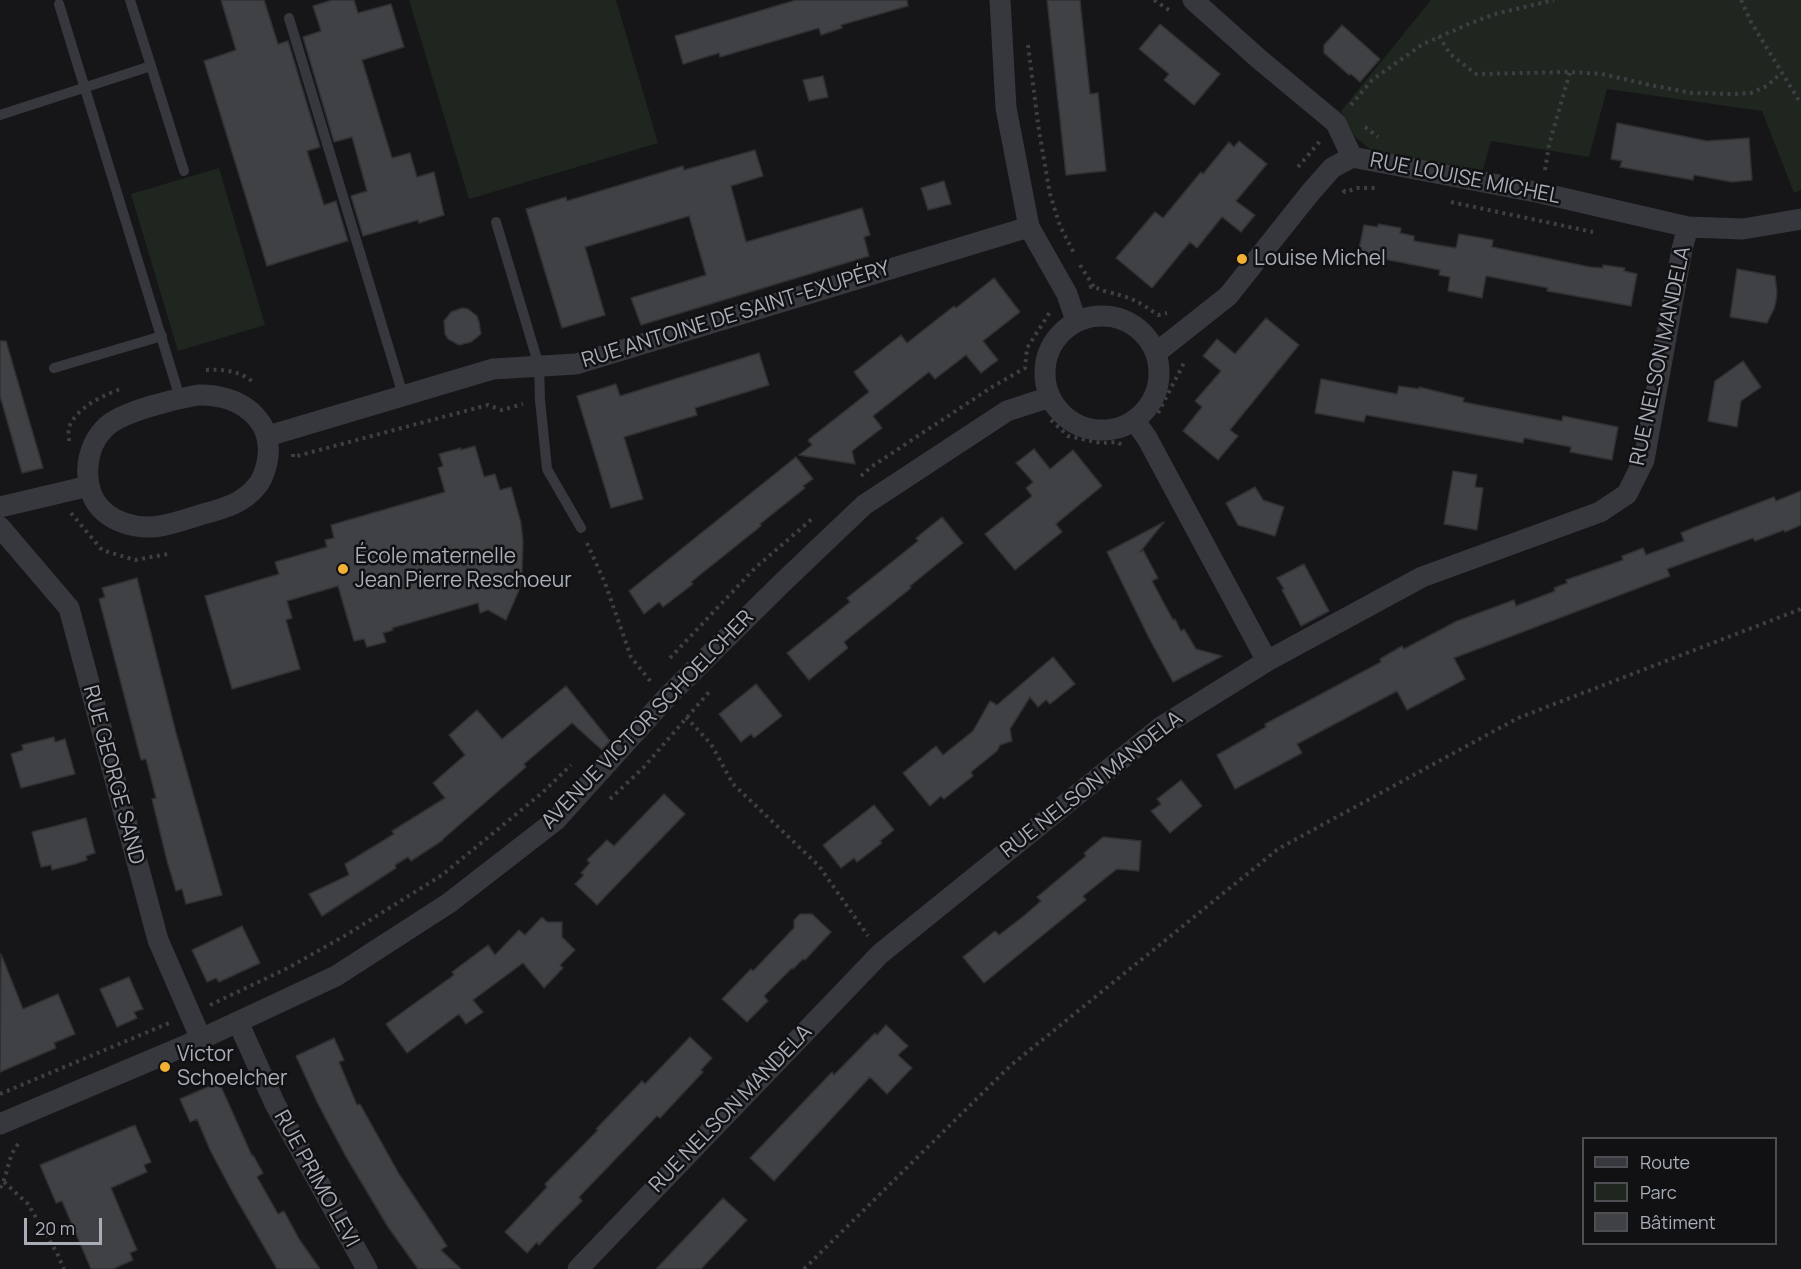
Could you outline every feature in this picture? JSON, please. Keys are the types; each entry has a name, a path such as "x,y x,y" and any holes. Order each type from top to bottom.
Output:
{"street":[{"path":"1000,0 1006,108 1029,226 1067,294 1076,321"},
{"name":"RUE LOUISE MICHEL","path":"1193,0 1258,59 1336,123 1352,157 1541,193 1688,227 1743,229 1801,219"},
{"path":"1156,353 1228,296 1332,168 1352,157"},
{"name":"RUE ANTOINE DE SAINT-EXUPÉRY","path":"278,433 493,369 576,364 1029,226"},
{"name":"RUE NELSON MANDELA","path":"578,1269 880,954 1161,727 1267,661 1422,577 1600,512 1627,494 1644,460 1682,249 1688,227"},
{"path":"1095,315 1114,316 1132,323 1146,336 1156,353 1159,372 1156,390 1148,407 1134,420 1115,429 1096,430 1077,424 1048,406 1045,362 1051,345 1062,331 1076,321 1095,315"},
{"path":"212,395 227,398 240,404 278,433 269,451 266,470 258,486 245,498 233,505 161,526 147,527 115,519 103,511 89,486 89,455 95,440 108,425 127,415 180,398 212,395"},
{"name":"AVENUE VICTOR SCHOELCHER","path":"0,1124 201,1039 336,976 448,903 556,820 668,696 864,505 1007,411 1048,406"},
{"path":"1134,420 1146,438 1267,661"},
{"path":"0,507 89,486"},
{"name":"RUE GEORGE SAND","path":"0,527 69,608 158,940 201,1039"},
{"name":"RUE PRIMO LEVI","path":"238,1022 275,1104 367,1269"}],"lane":[{"path":"130,0 183,171"},
{"path":"59,4 180,398"},
{"path":"289,18 404,395"},
{"path":"0,115 152,66"},
{"path":"496,222 539,366 547,469 581,528"},
{"path":"54,368 162,336"}],"path":[{"path":"1298,168 1372,80 1423,44 1495,14 1554,0"},
{"path":"1741,0 1751,22 1801,104"},
{"path":"1439,36 1450,54 1476,74 1570,72 1602,74 1692,93 1735,94 1751,93 1767,86 1781,72"},
{"path":"1028,42 1039,131 1050,194 1060,226 1078,261 1094,286 1139,302 1158,315 1171,312"},
{"path":"1541,193 1549,145 1570,72"},
{"path":"853,483 871,468 992,387 1025,368 1027,348 1051,310 1067,294 1094,286"},
{"path":"173,377 196,370 233,371 250,379 262,390"},
{"path":"69,449 68,428 80,412 103,396 125,388"},
{"path":"278,433 293,457 488,405 502,410 540,400"},
{"path":"1048,406 1068,436 1101,443 1117,442 1127,447"},
{"path":"61,515 71,512 102,550 135,560 168,554"},
{"path":"665,663 755,568 818,514"},
{"path":"581,528 605,583 631,657 648,680 668,696 711,744 734,784 819,866 880,954"},
{"path":"804,1269 1010,1066 1278,849 1518,718 1801,609"},
{"path":"648,680 657,672"},
{"path":"608,801 643,768 710,691"},
{"path":"0,1094 190,1014 290,967 351,932 442,875 542,793 576,760"},
{"path":"0,1188 17,1144 26,1140"},
{"path":"4,1182 28,1204 64,1269"}],"green space":[{"path":"409,0 616,0 658,143 469,199"},
{"path":"1431,0 1801,0 1801,190 1794,193 1762,111 1607,89 1589,157 1491,141 1483,170 1375,153 1355,137 1341,111"},
{"path":"219,168 265,325 178,351 131,194"}],"building":[{"path":"221,0 264,0 278,44 288,41 320,147 307,151 324,205 336,201 348,241 267,266 204,61 236,50"},
{"path":"332,0 354,0 358,13 391,4 404,47 362,60 392,158 410,153 417,177 434,172 444,215 363,236 351,196 367,191 352,137 334,142 303,37 321,31 313,6"},
{"path":"796,0 907,0 908,6 841,25 842,28 821,35 819,28 720,57 719,53 683,64 675,36"},
{"path":"1047,0 1080,0 1090,94 1098,93 1106,171 1066,175"},
{"path":"1160,24 1220,74 1194,105 1164,80 1169,74 1139,49"},
{"path":"1342,25 1380,59 1360,82 1324,53 1324,45"},
{"path":"823,76 828,97 809,101 803,80"},
{"path":"1617,123 1707,141 1749,138 1752,180 1732,182 1694,175 1693,180 1620,167 1622,161 1611,159"},
{"path":"1239,141 1267,164 1236,201 1255,215 1241,232 1222,217 1197,248 1190,242 1152,288 1116,258 1155,212 1163,218 1229,142 1234,147"},
{"path":"755,150 763,176 731,186 746,242 862,208 870,235 864,237 869,256 641,325 631,298 706,275 689,216 585,247 605,315 562,328 526,209 566,197 567,201 683,166 684,170"},
{"path":"944,181 951,204 928,210 921,188"},
{"path":"1378,224 1401,228 1400,233 1414,236 1414,241 1456,248 1459,234 1493,240 1492,247 1590,267 1603,268 1603,265 1625,268 1624,271 1637,274 1631,306 1547,291 1548,288 1486,276 1482,298 1448,291 1450,277 1439,275 1440,270 1358,254 1364,225 1378,227"},
{"path":"1737,269 1775,276 1776,301 1767,323 1730,317"},
{"path":"994,278 1020,312 983,341 998,360 981,373 966,355 935,379 929,372 873,416 882,428 852,451 855,464 799,455 812,445 808,440 869,392 854,372 901,335 907,343"},
{"path":"462,308 468,309 477,316 481,334 471,342 459,345 448,339 445,334 444,321 451,312"},
{"path":"1266,318 1299,345 1230,430 1238,436 1218,460 1183,431 1202,407 1195,401 1221,371 1203,356 1217,339 1235,354"},
{"path":"0,341 6,341 43,468 22,473 0,396"},
{"path":"759,353 769,385 695,408 697,415 624,437 643,499 611,508 577,396 616,384 620,396"},
{"path":"1743,361 1761,387 1741,401 1737,427 1708,421 1715,381"},
{"path":"1321,379 1397,394 1399,386 1419,389 1419,387 1464,398 1463,402 1562,421 1563,416 1618,427 1612,460 1570,452 1571,447 1524,438 1523,443 1366,415 1364,422 1315,413"},
{"path":"475,446 484,477 495,474 500,490 511,487 521,523 522,573 519,590 506,620 488,610 480,613 478,603 392,628 393,630 383,633 386,642 367,647 364,639 354,641 338,586 287,601 292,618 286,620 300,669 232,689 205,596 279,574 275,562 327,547 325,540 334,538 331,525 445,492 438,468 443,466 439,454"},
{"path":"1034,449 1050,469 1073,450 1102,486 1056,524 1062,532 1015,570 985,534 1032,496 1026,488 1033,482 1016,463"},
{"path":"796,457 813,479 803,486 805,488 691,582 693,584 663,607 659,602 644,614 629,591"},
{"path":"1453,471 1477,475 1475,487 1483,488 1477,530 1444,524"},
{"path":"1255,487 1263,500 1284,507 1275,536 1238,525 1226,503"},
{"path":"1801,491 1801,525 1755,541 1753,538 1667,569 1670,576 1454,658 1465,679 1407,710 1397,691 1297,744 1302,753 1235,789 1217,755 1266,727 1265,724 1381,662 1380,659 1402,646 1404,649 1457,621 1514,600 1516,606 1555,591 1554,588 1567,583 1566,580 1623,560 1622,556 1643,548 1646,555 1684,541 1681,533 1695,527 1774,497 1776,501"},
{"path":"942,517 963,543 844,642 848,648 809,680 787,653 850,602 847,598 918,541 916,538"},
{"path":"1164,522 1140,552 1143,550 1158,578 1152,581 1173,620 1175,619 1181,631 1184,629 1196,649 1222,656 1173,682 1107,552"},
{"path":"1304,564 1329,611 1301,626 1277,578"},
{"path":"137,578 176,733 222,895 186,904 182,889 176,891 167,861 152,799 156,798 146,759 141,760 99,599 105,597 102,588"},
{"path":"1053,657 1075,684 1050,704 1046,700 1038,707 1030,697 1010,729 1012,741 1000,745 997,751 971,772 973,776 944,799 941,796 930,806 903,773 936,746 943,755 973,731 990,701 997,705"},
{"path":"756,684 782,716 754,738 751,734 741,742 719,714"},
{"path":"566,686 610,741 602,750 572,723 524,764 526,767 443,840 411,861 408,857 395,865 396,868 322,916 309,894 349,875 345,864 394,834 392,831 445,798 433,783 465,755 449,735 477,710 502,739"},
{"path":"54,737 55,742 65,739 75,774 21,788 11,754 23,750 22,745"},
{"path":"1181,780 1202,806 1170,833 1151,811 1161,804 1157,799"},
{"path":"664,794 685,814 597,905 575,884 584,875 581,873 590,863 587,860 607,840 614,846"},
{"path":"874,805 894,830 880,841 882,843 857,862 854,858 841,868 823,845"},
{"path":"86,818 95,853 86,856 87,860 52,870 51,865 41,867 32,832"},
{"path":"1103,837 1141,841 1139,871 1117,869 1083,896 1086,900 984,983 963,957 995,931 999,935 1025,915 1041,901 1037,897 1086,856 1084,853"},
{"path":"800,914 812,914 831,932 805,960 803,959 792,968 764,996 768,1001 747,1022 722,999 751,969 753,971 794,928 794,920"},
{"path":"542,917 547,922 562,922 562,937 575,950 560,965 563,968 544,988 523,963 473,1000 483,1012 466,1024 459,1014 407,1053 386,1024 454,975 452,972 488,945 495,955 519,930 525,935"},
{"path":"242,926 260,963 219,982 216,978 207,982 192,950"},
{"path":"1,954 23,1009 58,994 75,1034 54,1043 56,1048 0,1072"},
{"path":"129,977 143,1009 134,1012 137,1018 117,1027 100,989"},
{"path":"886,1025 908,1046 898,1055 912,1068 887,1094 870,1077 774,1181 750,1158 832,1072 834,1075 875,1033 877,1035"},
{"path":"690,1037 712,1058 701,1070 703,1072 660,1118 657,1116 579,1197 582,1201 539,1245 537,1242 527,1253 505,1232 547,1187 545,1184 598,1130 596,1129 642,1081 645,1084"},
{"path":"334,1038 344,1060 339,1062 357,1105 360,1104 399,1174 447,1246 441,1250 461,1269 418,1269 388,1227 345,1155 296,1056"},
{"path":"219,1082 252,1156 263,1173 257,1177 278,1214 284,1211 299,1239 320,1269 277,1269 210,1150 197,1119 190,1122 180,1099"},
{"path":"135,1125 151,1162 144,1165 147,1172 111,1188 137,1250 130,1253 133,1260 113,1269 91,1269 62,1201 56,1203 40,1165"},
{"path":"723,1198 747,1220 701,1269 656,1269"}],"place":[{"name":"Louise Michel","path":"1242,259"},
{"name":"École maternelle Jean Pierre Reschoeur","path":"343,569"},
{"name":"Victor Schoelcher","path":"165,1067"}]}
